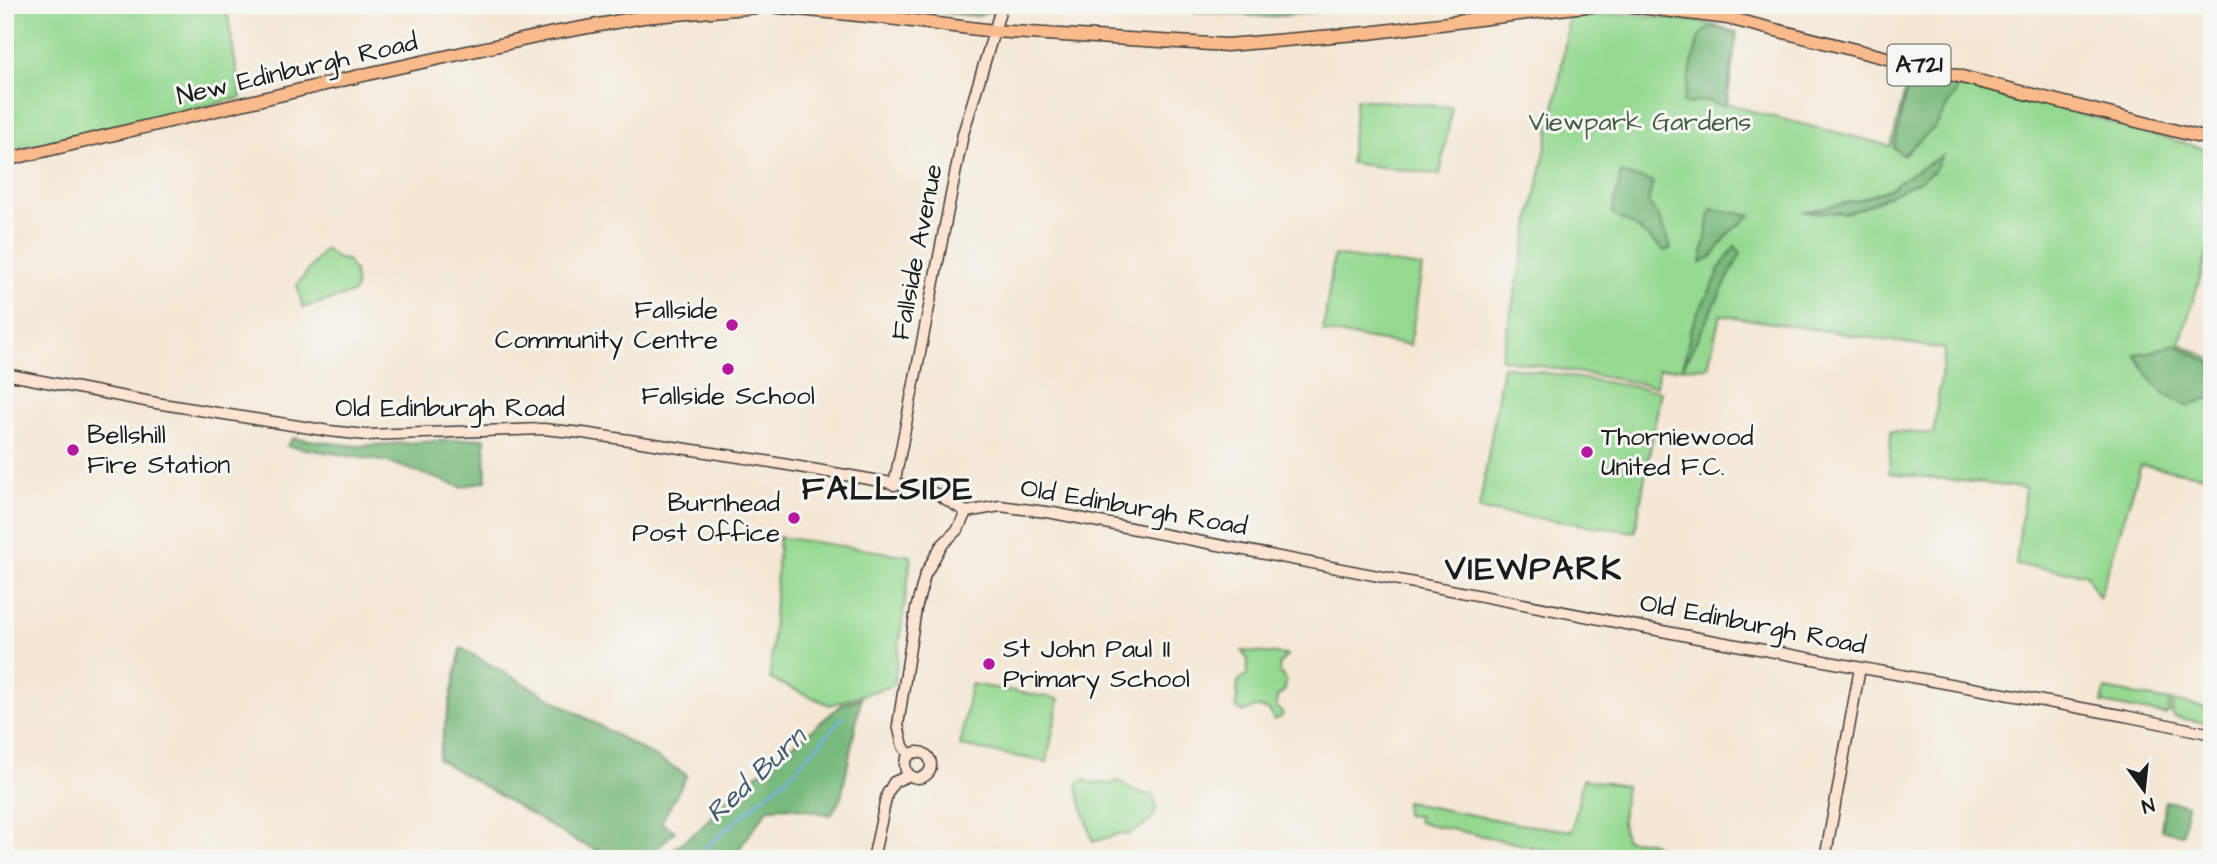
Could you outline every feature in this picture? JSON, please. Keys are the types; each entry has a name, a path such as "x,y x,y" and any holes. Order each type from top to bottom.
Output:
{"main road":[{"name":"Fallside Avenue","path":"894,485 963,134 1002,5"},
{"name":"New Edinburgh Road","path":"5,160 364,75 549,34 643,17 769,6 994,31 1227,45 1368,33 1603,5"},
{"name":"A721","path":"1624,5 1728,18 2212,140"},
{"name":"Old Edinburgh Road","path":"5,374 156,403 329,431 366,435 543,429 765,461 920,488 939,495 966,512 1000,506 1053,513 2212,734"},
{"path":"909,755 903,746 898,725 916,609 925,575 941,546 958,530 966,512"},
{"path":"1825,859 1860,668"},
{"path":"873,859 887,794 894,782 909,775 921,777 928,773 929,758 916,752 909,755 905,765 909,775"}],"green space":[{"path":"5,5 226,5 241,98 5,152"},
{"path":"865,5 995,5 994,9 978,16"},
{"path":"1181,5 1380,5 1269,17 1180,10"},
{"name":"Viewpark Gardens","path":"1625,14 1702,22 1737,32 1727,103 1891,146 1910,70 1989,88 2212,151 2212,239 2180,343 2212,360 2212,477 2141,465 2099,598 2086,574 2016,565 2025,488 1889,473 1891,431 1933,434 1945,349 1720,315 1708,367 1659,369 1656,386 1501,359 1558,89 1569,17"},
{"path":"1717,28 1737,33 1725,106 1707,101 1685,104 1683,101 1699,37 1705,30"},
{"path":"1909,76 1959,87 1935,127 1903,155 1894,148"},
{"path":"1356,99 1452,107 1440,175 1350,163"},
{"path":"1942,156 1933,172 1918,182 1862,208 1844,213 1803,212 1859,200 1889,189"},
{"path":"1621,173 1653,182 1648,202 1659,218 1671,248 1665,251 1633,225 1612,214"},
{"path":"1711,209 1751,215 1729,233 1714,255 1701,263"},
{"path":"1735,246 1741,253 1683,367 1697,314 1718,275 1717,272"},
{"path":"325,249 338,259 347,260 354,271 356,289 353,293 303,308 297,285"},
{"path":"1334,255 1422,267 1410,345 1323,332"},
{"path":"2175,344 2212,364 2212,399 2189,406 2170,397 2151,379 2135,354"},
{"path":"1503,366 1661,391 1635,532 1479,510"},
{"path":"293,438 357,446 485,438 486,481 461,487 388,462 287,446"},
{"path":"779,537 911,556 894,685 830,705 770,679"},
{"path":"461,648 687,775 661,823 675,831 646,859 617,859 574,840 438,759"},
{"path":"1242,651 1287,655 1280,663 1279,671 1286,680 1285,690 1277,697 1276,706 1283,714 1280,718 1274,720 1269,710 1254,707 1244,713 1236,708 1238,682 1247,674 1248,660"},
{"path":"971,684 1059,699 1047,762 960,746"},
{"path":"2105,689 2170,701 2168,713 2165,715 2102,703"},
{"path":"861,698 841,798 831,815 791,807 769,808 734,859 659,859 700,829 726,800 843,704"},
{"path":"2173,701 2212,709 2212,724 2174,717 2171,713"},
{"path":"1085,779 1087,782 1122,782 1135,791 1151,794 1155,801 1155,814 1146,824 1127,835 1122,833 1093,842 1077,788 1080,780"},
{"path":"1583,779 1625,786 1622,823 1625,839 1652,843 1662,859 1570,859 1570,855 1418,822 1418,816 1405,815 1405,802 1519,824 1572,831"},
{"path":"2165,801 2187,805 2183,834 2161,830"}],"waterway":[{"name":"Red Burn","path":"692,859 793,772 844,716"}],"place":[{"name":"Fallside Community Centre","path":"732,325"},
{"name":"Fallside School","path":"728,369"},
{"name":"Bellshill Fire Station","path":"73,450"},
{"name":"Thorniewood United F.C.","path":"1587,452"},
{"name":"Burnhead Post Office","path":"794,518"},
{"name":"St John Paul II Primary School","path":"989,664"}],"district":[{"name":"FALLSIDE","path":"888,489"},
{"name":"VIEWPARK","path":"1534,569"}]}
